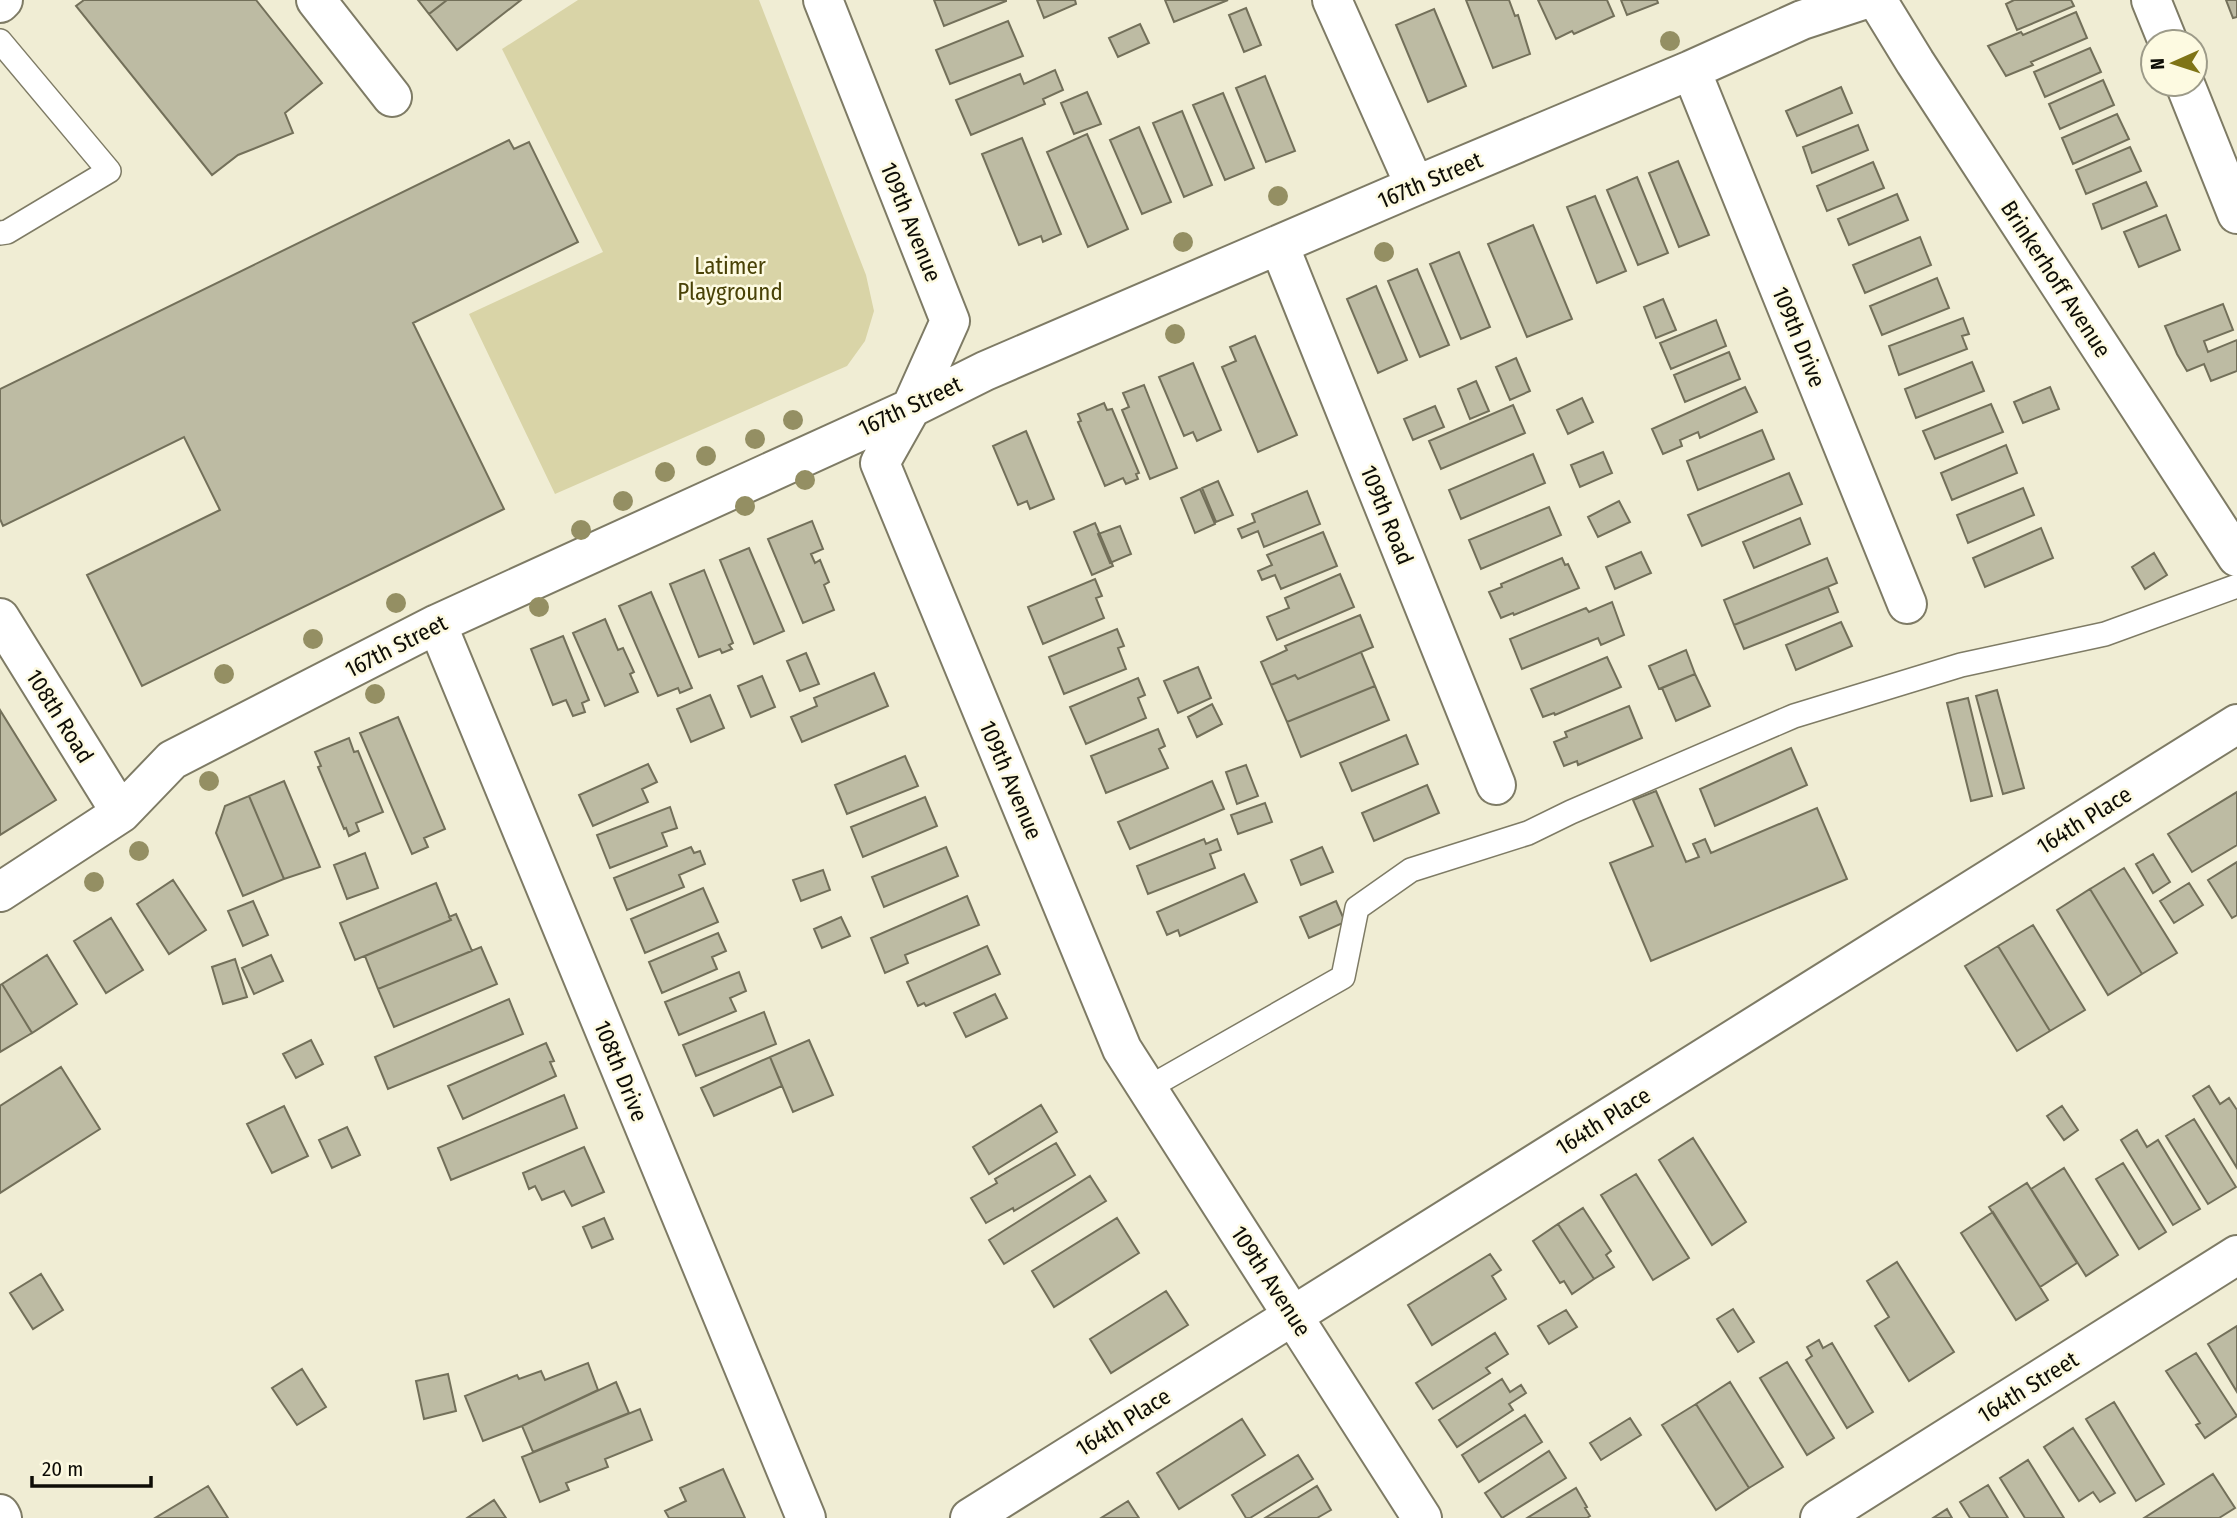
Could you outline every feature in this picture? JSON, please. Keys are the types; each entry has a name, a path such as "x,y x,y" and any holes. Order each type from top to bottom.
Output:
{"street":[{"path":"316,0 392,97"},
{"name":"109th Avenue","path":"823,0 950,321 911,408 880,463 1122,1049 1422,1518"},
{"path":"1332,0 1415,186"},
{"name":"167th Street","path":"0,892 121,813 172,760 437,624 911,408 985,371 1691,70 1802,20 1863,0"},
{"name":"Brinkerhoff Avenue","path":"1877,0 2237,557"},
{"path":"2151,0 2162,28"},
{"name":"109th Drive","path":"1691,70 1907,604"},
{"path":"2191,98 2237,214"},
{"name":"109th Road","path":"1279,245 1496,785"},
{"name":"108th Road","path":"0,618 121,813"},
{"name":"108th Drive","path":"437,624 806,1518"},
{"name":"164th Place","path":"970,1518 2237,724"},
{"name":"164th Street","path":"1820,1518 2237,1255"}],"lane":[{"path":"0,41 109,170 2,228"},
{"path":"1148,1088 1343,977 1357,908 1411,870 1528,833 1794,716 1961,665 2105,634 2237,586"}],"green space":[{"name":"Latimer Playground","path":"578,0 759,0 866,275 874,311 865,341 847,366 555,494 469,314 603,252 502,49"}],"building":[{"path":"84,0 256,0 322,83 285,113 293,133 238,155 212,175 76,6"},
{"path":"418,0 447,0 429,14"},
{"path":"447,0 521,0 457,50 429,14"},
{"path":"934,0 1006,0 1006,1 944,26"},
{"path":"1037,0 1075,0 1076,4 1044,18"},
{"path":"1165,0 1228,0 1174,22"},
{"path":"1466,0 1509,0 1515,16 1518,15 1530,54 1493,68"},
{"path":"1538,0 1607,0 1614,16 1556,39"},
{"path":"1621,0 1657,0 1658,3 1627,15"},
{"path":"2014,0 2071,0 2074,6 2017,30 2006,4"},
{"path":"2226,0 2237,0 2237,17 2233,18"},
{"path":"1246,8 1261,45 1244,52 1229,15"},
{"path":"1434,9 1466,86 1428,102 1396,25"},
{"path":"2076,12 2087,38 2006,76 1988,46 2021,32 2023,35"},
{"path":"1008,21 1023,56 950,84 936,50"},
{"path":"1140,24 1149,43 1118,57 1109,38"},
{"path":"2090,48 2101,72 2045,97 2034,72"},
{"path":"1055,70 1063,90 1043,99 1045,104 971,135 956,100 1020,74 1024,84"},
{"path":"1265,76 1295,151 1266,162 1236,88"},
{"path":"2103,80 2114,105 2060,129 2049,104"},
{"path":"1841,87 1852,113 1797,136 1786,111"},
{"path":"1087,92 1101,124 1074,134 1061,103"},
{"path":"1223,93 1254,168 1225,180 1193,105"},
{"path":"1182,111 1212,185 1184,197 1153,123"},
{"path":"2117,114 2129,139 2073,164 2062,138"},
{"path":"1858,125 1868,150 1812,173 1803,147"},
{"path":"1139,127 1171,202 1142,214 1110,140"},
{"path":"1087,134 1128,229 1088,247 1047,152"},
{"path":"1022,138 1061,234 1043,242 1041,236 1019,245 982,154"},
{"path":"509,140 514,149 529,142 578,242 413,323 504,509 142,686 87,575 220,510 184,437 3,526 0,519 0,389"},
{"path":"2130,147 2141,171 2086,194 2076,170"},
{"path":"1678,161 1709,235 1679,247 1649,173"},
{"path":"1873,162 1884,188 1827,211 1817,186"},
{"path":"1637,177 1668,253 1638,265 1607,190"},
{"path":"2146,182 2157,206 2102,229 2093,204"},
{"path":"1897,194 1908,220 1849,245 1838,219"},
{"path":"1595,196 1626,271 1597,283 1567,207"},
{"path":"2166,215 2180,250 2139,267 2124,232"},
{"path":"1533,225 1572,319 1527,337 1488,244"},
{"path":"1920,237 1931,265 1865,293 1853,265"},
{"path":"1459,252 1490,327 1461,339 1430,264"},
{"path":"1417,269 1449,345 1420,357 1388,281"},
{"path":"1937,278 1949,308 1882,335 1870,306"},
{"path":"1376,286 1407,360 1378,373 1347,299"},
{"path":"1663,299 1676,330 1656,338 1644,307"},
{"path":"2223,304 2233,330 2204,341 2208,352 2237,340 2237,371 2211,381 2204,364 2187,371 2165,326"},
{"path":"1963,318 1969,334 1962,336 1967,349 1899,375 1889,346"},
{"path":"1716,320 1726,346 1671,369 1660,343"},
{"path":"1255,336 1297,435 1258,452 1222,367 1236,361 1230,347"},
{"path":"1729,352 1740,379 1685,402 1674,375"},
{"path":"1516,358 1530,391 1510,400 1496,367"},
{"path":"1972,362 1984,391 1916,418 1905,389"},
{"path":"1193,363 1221,430 1197,441 1193,432 1184,436 1159,377"},
{"path":"1476,381 1489,411 1470,419 1458,389"},
{"path":"1144,385 1177,468 1150,479 1122,410 1129,407 1123,393"},
{"path":"1745,387 1757,412 1700,438 1698,432 1680,440 1682,446 1663,454 1652,429"},
{"path":"2050,387 2059,409 2023,423 2014,402"},
{"path":"1582,398 1593,422 1568,434 1557,410"},
{"path":"1104,403 1107,410 1112,409 1139,473 1136,474 1138,479 1126,484 1123,478 1105,486 1078,422 1081,421 1078,414"},
{"path":"1991,404 2003,432 1935,459 1923,431"},
{"path":"1513,405 1525,433 1441,469 1429,441"},
{"path":"1435,406 1444,427 1413,440 1404,419"},
{"path":"1762,430 1774,459 1698,490 1687,461"},
{"path":"1026,431 1054,499 1030,509 1027,501 1018,505 993,446"},
{"path":"2006,445 2017,473 1952,500 1941,473"},
{"path":"1603,452 1612,473 1580,487 1571,465"},
{"path":"1533,454 1545,483 1461,519 1449,490"},
{"path":"1789,473 1802,504 1702,546 1688,515"},
{"path":"1218,481 1233,515 1216,522 1202,488"},
{"path":"2023,488 2034,515 1968,543 1957,515"},
{"path":"1200,489 1215,524 1195,533 1181,498"},
{"path":"1307,491 1320,524 1264,547 1258,531 1242,538 1238,529 1255,522 1252,514"},
{"path":"1619,501 1630,522 1598,537 1588,517"},
{"path":"1549,507 1561,535 1481,569 1469,540"},
{"path":"1800,518 1810,544 1754,568 1743,542"},
{"path":"812,521 823,549 811,554 815,563 820,560 829,582 824,585 834,610 803,623 768,539"},
{"path":"1095,523 1113,566 1092,575 1074,532"},
{"path":"1120,526 1131,554 1110,563 1098,534"},
{"path":"2041,528 2053,558 1985,587 1973,558"},
{"path":"1323,532 1337,566 1281,589 1275,575 1262,580 1258,571 1272,565 1267,555"},
{"path":"749,548 784,631 754,644 720,560"},
{"path":"1641,552 1651,573 1615,589 1606,567"},
{"path":"2154,553 2167,575 2145,589 2132,567"},
{"path":"1562,558 1565,565 1568,564 1579,588 1501,618 1489,592 1502,587 1501,584"},
{"path":"1827,558 1837,583 1734,625 1724,600"},
{"path":"704,570 733,643 729,645 732,649 722,653 720,649 699,657 670,584"},
{"path":"1340,574 1354,607 1277,640 1267,617 1289,608 1285,598"},
{"path":"1095,579 1102,596 1096,598 1104,618 1043,644 1028,607"},
{"path":"1828,587 1838,612 1744,649 1734,625"},
{"path":"651,592 692,688 680,693 678,688 658,696 619,606"},
{"path":"1612,602 1624,635 1601,645 1598,638 1522,669 1510,639 1586,608 1589,612"},
{"path":"1360,615 1373,647 1298,679 1295,675 1271,685 1261,662 1287,650 1285,646"},
{"path":"605,619 618,650 623,648 634,672 630,674 638,692 605,706 573,633"},
{"path":"1841,622 1852,646 1796,670 1786,645"},
{"path":"1117,629 1124,646 1118,648 1126,669 1064,694 1049,657"},
{"path":"563,636 589,700 582,703 585,712 573,716 566,700 553,705 531,649"},
{"path":"1686,650 1695,674 1659,689 1649,666"},
{"path":"1361,652 1375,686 1287,722 1271,685 1295,675 1298,679"},
{"path":"806,653 819,684 800,691 787,661"},
{"path":"1607,657 1621,687 1555,715 1554,713 1543,717 1531,689"},
{"path":"1198,667 1211,698 1178,713 1164,681"},
{"path":"874,673 888,706 802,742 791,717 817,706 814,698"},
{"path":"1695,674 1710,706 1676,721 1662,688"},
{"path":"762,676 775,707 751,717 738,686"},
{"path":"1138,678 1145,695 1138,698 1146,718 1086,744 1070,707"},
{"path":"1375,686 1389,720 1301,757 1287,722"},
{"path":"1997,690 2024,788 2003,794 1976,696"},
{"path":"710,695 724,728 691,742 677,709"},
{"path":"1968,698 1992,796 1971,801 1947,703"},
{"path":"1212,704 1222,724 1197,737 1188,717"},
{"path":"1629,706 1642,738 1578,765 1577,761 1564,766 1554,742 1567,737 1565,732"},
{"path":"0,710 56,800 0,835"},
{"path":"398,717 445,829 424,838 428,847 412,854 360,733"},
{"path":"1158,729 1165,746 1159,749 1168,768 1106,793 1091,756"},
{"path":"1406,735 1418,764 1352,791 1340,763"},
{"path":"349,738 354,752 358,751 383,812 356,823 359,831 349,836 318,767 321,766 315,752"},
{"path":"1791,748 1807,785 1715,826 1700,789"},
{"path":"905,756 918,786 847,814 835,785"},
{"path":"648,764 657,782 642,789 648,802 593,826 579,795"},
{"path":"1246,765 1258,796 1237,804 1226,772"},
{"path":"284,781 320,867 284,879 249,796"},
{"path":"1212,781 1224,809 1130,849 1118,822"},
{"path":"1427,785 1439,813 1374,841 1362,813"},
{"path":"1656,791 1686,862 1699,857 1693,844 1705,839 1711,853 1817,808 1847,879 1651,961 1610,863 1653,846 1633,800"},
{"path":"2237,792 2237,845 2192,872 2168,834"},
{"path":"249,796 284,879 243,896 216,833 225,806"},
{"path":"925,797 937,826 863,857 851,827"},
{"path":"1265,803 1272,822 1238,834 1231,815"},
{"path":"670,807 677,828 662,833 667,846 610,868 597,835"},
{"path":"1204,839 1206,844 1217,839 1221,850 1210,854 1215,868 1148,894 1137,866"},
{"path":"691,847 694,853 700,851 705,864 679,875 684,887 627,910 614,878"},
{"path":"946,847 958,876 884,907 872,877"},
{"path":"1322,847 1333,872 1301,885 1291,860"},
{"path":"365,853 378,888 347,899 334,865"},
{"path":"2153,854 2170,882 2153,893 2136,864"},
{"path":"2237,862 2237,915 2232,918 2208,880"},
{"path":"2124,868 2177,953 2142,974 2090,889"},
{"path":"823,870 830,890 801,901 793,880"},
{"path":"1244,874 1257,902 1180,936 1178,930 1167,935 1157,912"},
{"path":"173,880 206,930 169,954 137,904"},
{"path":"436,883 451,920 355,960 340,923"},
{"path":"2189,883 2203,905 2174,923 2160,901"},
{"path":"703,888 718,922 645,953 631,919"},
{"path":"2090,889 2142,974 2108,995 2057,910"},
{"path":"967,896 979,925 905,955 908,963 885,973 871,938"},
{"path":"253,901 268,935 243,946 228,911"},
{"path":"1336,901 1345,922 1309,938 1300,917"},
{"path":"456,914 472,951 378,989 365,956 451,920 449,917"},
{"path":"841,917 850,936 822,948 814,929"},
{"path":"111,918 143,970 106,993 74,941"},
{"path":"2033,925 2085,1010 2050,1031 1998,946"},
{"path":"718,933 726,951 712,957 717,969 662,993 649,962"},
{"path":"987,946 1000,974 926,1006 924,1003 918,1006 907,982"},
{"path":"1998,946 2050,1031 2017,1051 1965,966"},
{"path":"481,947 497,984 394,1027 378,989"},
{"path":"47,955 77,1004 32,1033 2,984"},
{"path":"271,955 283,981 254,994 242,968"},
{"path":"235,959 247,997 223,1004 212,967"},
{"path":"739,972 746,991 730,998 736,1011 679,1035 665,1002"},
{"path":"2,984 32,1033 0,1052 0,985"},
{"path":"995,994 1007,1018 966,1037 954,1013"},
{"path":"509,999 523,1034 388,1089 375,1057"},
{"path":"764,1012 776,1044 696,1076 683,1045"},
{"path":"311,1040 323,1064 296,1078 283,1054"},
{"path":"809,1040 833,1095 793,1112 770,1057"},
{"path":"546,1043 554,1061 550,1062 556,1076 463,1119 448,1086"},
{"path":"770,1057 782,1086 714,1116 701,1088"},
{"path":"61,1067 100,1129 0,1193 0,1106"},
{"path":"2209,1086 2220,1104 2229,1098 2237,1110 2237,1168 2193,1096"},
{"path":"564,1095 577,1128 451,1180 438,1148"},
{"path":"1041,1105 1057,1132 989,1174 973,1147"},
{"path":"284,1106 308,1156 272,1173 247,1124"},
{"path":"2062,1106 2078,1130 2064,1140 2047,1116"},
{"path":"2194,1119 2236,1187 2208,1204 2166,1136"},
{"path":"347,1127 360,1155 332,1168 319,1140"},
{"path":"2137,1130 2147,1147 2158,1140 2200,1209 2173,1225 2121,1140"},
{"path":"1693,1138 1746,1222 1712,1245 1659,1160"},
{"path":"1056,1143 1075,1175 1014,1211 1013,1208 986,1223 971,1198 997,1183 995,1179"},
{"path":"584,1147 604,1192 572,1206 564,1191 542,1200 535,1186 529,1189 523,1173"},
{"path":"2123,1163 2166,1232 2139,1249 2096,1179"},
{"path":"2064,1168 2118,1255 2086,1276 2031,1189"},
{"path":"1636,1174 1689,1258 1653,1280 1601,1195"},
{"path":"1090,1176 1106,1201 1004,1264 989,1240"},
{"path":"2027,1183 2077,1263 2040,1287 1989,1207"},
{"path":"1583,1208 1611,1251 1606,1255 1614,1267 1594,1279 1558,1224"},
{"path":"1993,1212 2048,1300 2016,1320 1961,1233"},
{"path":"604,1218 613,1239 592,1248 583,1227"},
{"path":"1117,1218 1139,1253 1054,1307 1032,1271"},
{"path":"1558,1224 1594,1279 1572,1294 1564,1281 1560,1283 1533,1241"},
{"path":"1490,1254 1501,1270 1492,1276 1506,1299 1432,1345 1408,1305"},
{"path":"1897,1262 1954,1352 1909,1381 1875,1326 1889,1317 1867,1281"},
{"path":"41,1274 63,1310 33,1329 10,1293"},
{"path":"1166,1291 1188,1325 1111,1373 1090,1339"},
{"path":"1733,1309 1754,1342 1738,1352 1717,1319"},
{"path":"1566,1310 1577,1327 1549,1344 1538,1326"},
{"path":"2237,1326 2237,1392 2208,1344"},
{"path":"1495,1333 1508,1354 1486,1368 1490,1373 1433,1409 1416,1383"},
{"path":"1819,1340 1823,1348 1832,1343 1873,1412 1847,1428 1806,1360 1812,1356 1807,1347"},
{"path":"2196,1353 2237,1416 2205,1438 2196,1425 2200,1423 2166,1371"},
{"path":"1787,1362 1834,1438 1807,1455 1760,1378"},
{"path":"588,1363 598,1390 483,1441 465,1396 517,1375 519,1379 541,1371 545,1380"},
{"path":"302,1369 326,1407 297,1425 272,1388"},
{"path":"448,1374 456,1411 424,1419 416,1381"},
{"path":"1502,1379 1510,1392 1521,1385 1526,1393 1509,1404 1513,1410 1457,1447 1439,1420"},
{"path":"616,1382 629,1413 533,1452 522,1426"},
{"path":"1730,1382 1783,1467 1749,1488 1696,1404"},
{"path":"2114,1402 2164,1484 2136,1501 2086,1419"},
{"path":"1696,1404 1749,1488 1716,1510 1662,1425"},
{"path":"640,1409 652,1440 605,1459 608,1467 566,1483 569,1490 540,1502 522,1457"},
{"path":"1525,1415 1542,1442 1479,1482 1462,1455"},
{"path":"1630,1418 1641,1435 1601,1460 1590,1443"},
{"path":"1242,1419 1265,1455 1179,1509 1157,1473"},
{"path":"2073,1428 2115,1493 2100,1502 2093,1492 2079,1501 2044,1447"},
{"path":"1549,1451 1566,1478 1502,1518 1485,1493"},
{"path":"1298,1455 1313,1479 1246,1518 1232,1495"},
{"path":"2028,1460 2064,1518 2025,1518 2000,1478"},
{"path":"723,1469 745,1518 669,1518 665,1511 686,1501 680,1488"},
{"path":"2213,1474 2235,1508 2219,1518 2144,1518"},
{"path":"1988,1485 2008,1518 1970,1518 1960,1502"},
{"path":"208,1486 228,1518 155,1518"},
{"path":"1317,1486 1331,1510 1317,1518 1265,1518"},
{"path":"1576,1488 1587,1507 1585,1508 1590,1516 1587,1518 1527,1518"},
{"path":"494,1500 506,1518 467,1518"},
{"path":"1128,1501 1139,1518 1101,1518"},
{"path":"1947,1509 1952,1518 1933,1518"}]}
